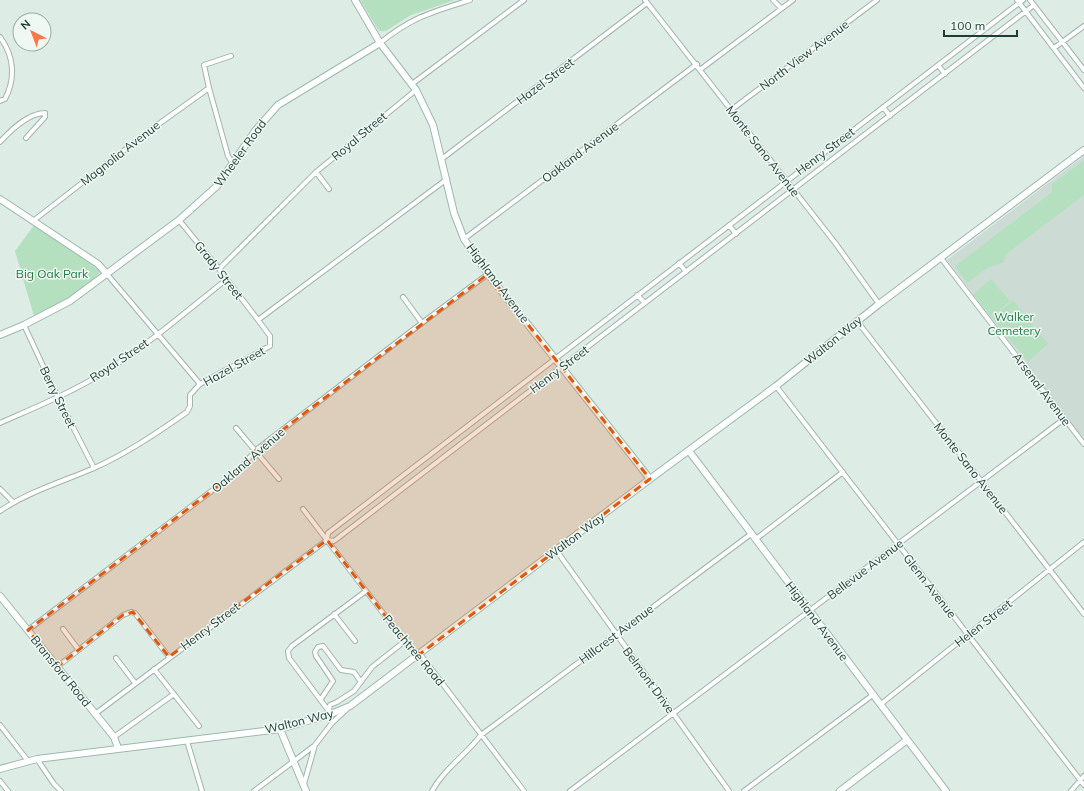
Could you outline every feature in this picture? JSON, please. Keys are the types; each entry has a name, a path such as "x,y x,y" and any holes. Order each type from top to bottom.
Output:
{"main road":[{"name":"Highland Avenue","path":"355,0 380,43 416,90 434,125 443,158 454,213 464,239 488,274 556,358 650,479"},
{"name":"Wheeler Road","path":"0,335 24,326 70,301 179,220 217,186 268,114 280,104 380,43"},
{"name":"Walton Way","path":"0,769 37,759 280,729 350,706 650,479 776,386 879,304 1084,150"},
{"path":"0,199 98,264 106,274"},
{"name":"Highland Avenue","path":"689,450 808,611 874,694 946,791"},
{"name":"Bransford Road","path":"0,596 114,737 118,748"},
{"path":"280,729 306,791"},
{"path":"840,791 907,740"}],"street":[{"name":"Wheeler Road","path":"380,43 401,26 413,20 428,13 470,0"},
{"path":"412,84 495,24 524,0"},
{"path":"773,0 781,8"},
{"path":"701,69 793,0"},
{"name":"North View Avenue","path":"730,110 877,0"},
{"name":"Henry Street","path":"327,540 328,533 884,107 1018,2 1023,0"},
{"path":"1030,0 1084,70"},
{"name":"Monte Sano Avenue","path":"646,2 701,69 730,110 836,244 879,304"},
{"name":"Hazel Street","path":"443,158 646,2"},
{"path":"1018,2 1083,85"},
{"name":"Henry Street","path":"95,714 327,540 334,541 1034,5"},
{"path":"1054,48 1084,26"},
{"path":"0,37 12,59 13,72 9,91 5,99 0,101"},
{"path":"231,56 204,65 208,88 228,156 233,164"},
{"name":"Oakland Avenue","path":"464,239 697,64"},
{"path":"938,65 944,74"},
{"name":"Magnolia Avenue","path":"34,221 149,131 208,88"},
{"name":"Royal Street","path":"219,269 316,172 416,90"},
{"path":"884,107 890,116"},
{"path":"0,142 11,130 31,117 45,113 45,117 26,138"},
{"path":"316,172 329,189"},
{"path":"258,320 447,178"},
{"name":"Grady Street","path":"179,220 258,320"},
{"path":"729,225 736,234"},
{"name":"Arsenal Avenue","path":"941,258 1084,444"},
{"path":"679,263 686,272"},
{"path":"106,274 200,384"},
{"name":"Oakland Avenue","path":"28,630 238,471 256,450 488,274"},
{"name":"Royal Street","path":"0,423 58,398 107,371 158,334 227,279"},
{"path":"637,295 645,304"},
{"path":"403,297 422,323"},
{"name":"Hazel Street","path":"0,511 13,502 94,468 134,446 187,412 190,406 190,395 200,384 270,346 270,336 258,320"},
{"name":"Monte Sano Avenue","path":"857,321 1084,614"},
{"name":"Berry Street","path":"24,326 58,398 94,468"},
{"name":"Glenn Avenue","path":"776,386 1084,785"},
{"name":"Bellevue Avenue","path":"570,791 1064,419"},
{"path":"468,427 473,434"},
{"path":"236,428 279,479"},
{"path":"756,539 843,472"},
{"path":"0,489 13,502"},
{"path":"378,495 384,503"},
{"name":"Peachtree Road","path":"303,509 410,648 420,654 524,791"},
{"name":"Hillcrest Avenue","path":"432,791 447,771 469,752 482,735 751,534"},
{"name":"Helen Street","path":"881,704 1084,542"},
{"name":"Belmont Drive","path":"556,550 729,791"},
{"path":"330,712 289,658 288,651 366,590"},
{"path":"57,666 123,615 131,612 135,614 169,657"},
{"path":"334,614 355,641"},
{"path":"63,629 78,649"},
{"path":"330,712 330,705 354,691 372,668 405,641"},
{"path":"321,699 333,681 314,652 318,647 323,646 341,670 354,672 361,682"},
{"path":"116,658 135,683"},
{"path":"154,669 199,726"},
{"path":"114,737 174,694"},
{"path":"744,791 874,694"},
{"path":"304,784 315,745 332,723 350,706"},
{"path":"0,724 28,761"},
{"path":"187,741 202,791"},
{"path":"254,791 315,745"},
{"path":"37,759 54,784 61,791"},
{"path":"1071,791 1084,776"},
{"path":"0,781 8,791"}],"highlighted area":[{"path":"488,274 650,479 420,654 410,648 327,540 169,657 133,612 123,615 57,667 28,630 238,471 256,450"}],"shaded area":[{"path":"1084,156 1084,439 947,260"}],"green space":[{"path":"360,0 455,0 411,15 386,31 379,31"},
{"path":"1084,160 1084,195 1007,254 1003,263 989,267 967,283 955,266 1052,192 1052,184"},
{"name":"Big Oak Park","path":"35,224 94,266 100,272 88,284 60,303 34,316 15,251"},
{"path":"991,279 1010,301 991,317 973,294"},
{"name":"Walker Cemetery","path":"1013,300 1048,344 1028,362 992,318"}]}
